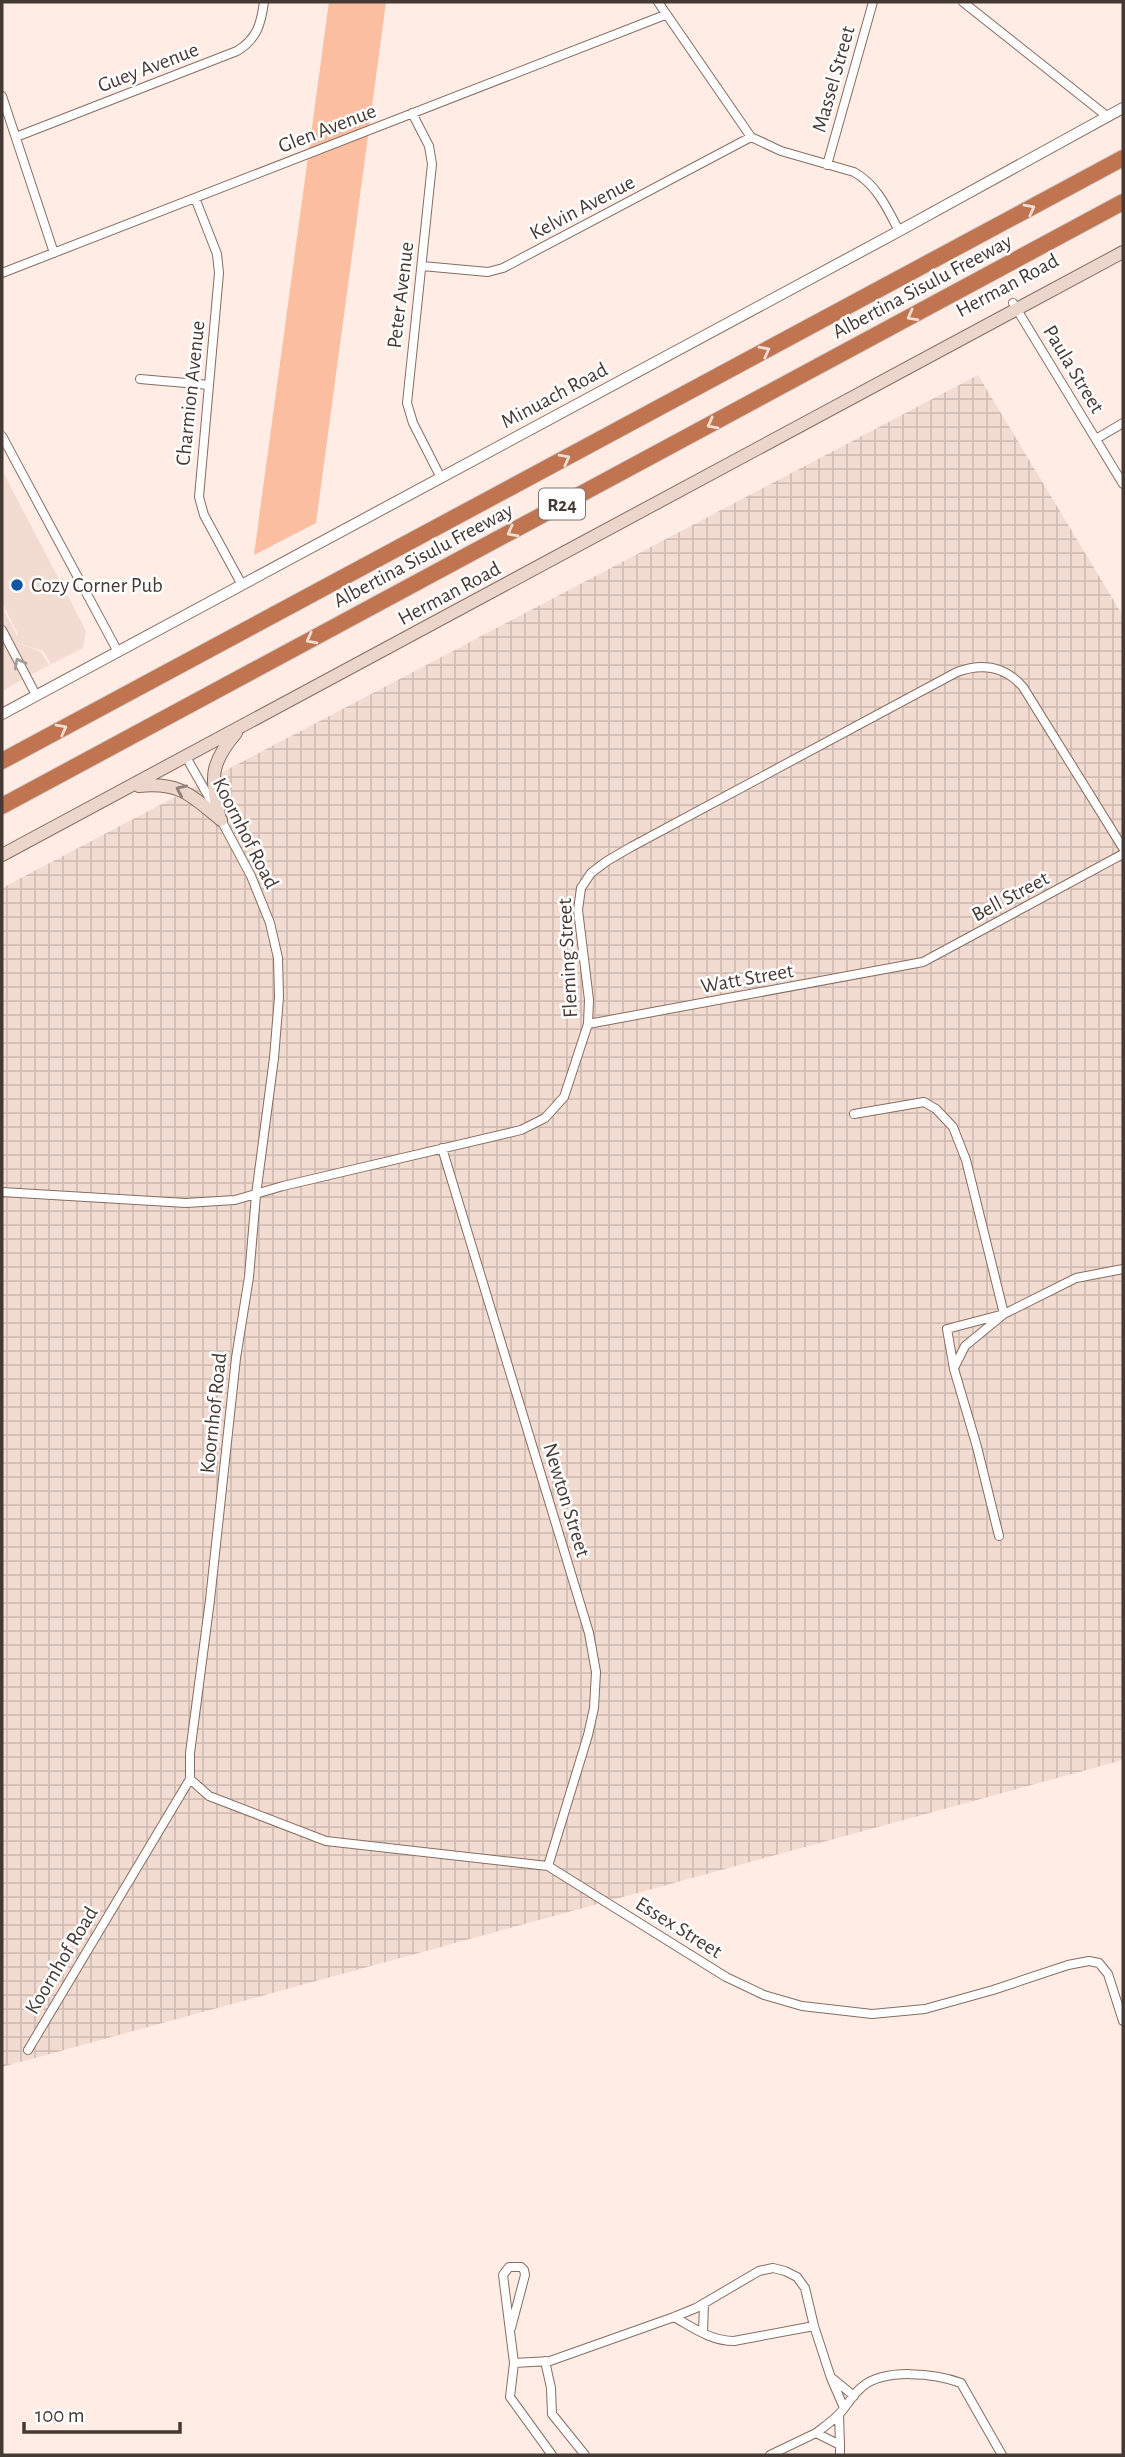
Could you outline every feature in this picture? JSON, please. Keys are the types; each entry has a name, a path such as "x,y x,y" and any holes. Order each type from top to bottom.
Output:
{"highway":[{"name":"Albertina Sisulu Freeway","path":"2,761 1123,158"},
{"name":"Albertina Sisulu Freeway","path":"2,806 1123,202"}],"main road":[{"name":"Herman Road","path":"1015,306 1123,246"},
{"name":"Herman Road","path":"2,855 914,364 928,350 1123,252"},
{"path":"220,818 213,786 215,766 222,749 241,727"},
{"path":"131,786 162,784 178,788 220,818"}],"street":[{"name":"Guey Avenue","path":"16,137 240,49 252,40 259,29 264,2"},
{"path":"658,2 751,137 768,147 854,172 869,183 899,231"},
{"name":"Massel Street","path":"828,165 873,2"},
{"path":"963,2 1108,117"},
{"name":"Glen Avenue","path":"2,273 665,15"},
{"path":"2,96 54,253"},
{"name":"Minuach Road","path":"2,714 1123,108"},
{"name":"Peter Avenue","path":"412,113 432,157 407,382 407,403 413,423 441,478"},
{"name":"Kelvin Avenue","path":"422,266 488,272 503,268 751,137"},
{"name":"Charmion Avenue","path":"195,198 217,254 219,266 199,497 204,515 242,585"},
{"name":"Paula Street","path":"1015,306 1123,484"},
{"path":"140,379 209,385"},
{"path":"1096,439 1123,423"},
{"path":"2,436 118,652"},
{"path":"2,631 36,695"},
{"name":"Fleming Street","path":"2,1192 186,1203 220,1202 521,1130 539,1122 565,1097 588,1024 589,1000 578,910 581,888 591,873 607,860 711,803 933,684 968,668 986,666 1000,670 1023,687 1123,848"},
{"name":"Koornhof Road","path":"28,2050 190,1779 190,1752 274,1058 278,958 276,939 262,901 186,757"},
{"name":"Bell Street","path":"911,965 929,959 1123,854"},
{"name":"Watt Street","path":"588,1024 911,965"},
{"path":"854,1114 924,1102 936,1109 953,1127 966,1160 1004,1314"},
{"name":"Newton Street","path":"442,1148 595,1660 595,1695 588,1735 548,1866"},
{"path":"999,1536 954,1369 947,1329 1004,1314 1076,1278 1123,1269"},
{"path":"954,1369 965,1346 1004,1314"},
{"name":"Essex Street","path":"190,1779 209,1796 326,1841 548,1866 710,1969 753,1990 788,2002 850,2013 909,2011 941,2006 1068,1965 1089,1961 1099,1963 1108,1974 1123,2021"},
{"path":"511,2328 525,2275 521,2267 509,2267 503,2275 514,2363 511,2400 552,2455"},
{"path":"514,2363 545,2361 674,2317 704,2303 758,2271 773,2268 786,2271 797,2277 806,2288 814,2326 842,2411 840,2455"},
{"path":"703,2333 704,2303"},
{"path":"674,2317 713,2339 734,2341 814,2326"},
{"path":"545,2361 551,2388 552,2414 585,2455"},
{"path":"770,2455 816,2433 842,2411 867,2383 906,2374 958,2381 964,2385 1002,2455"},
{"path":"831,2378 854,2396"},
{"path":"816,2433 840,2445"}],"shaded area":[{"path":"329,2 386,2 316,523 254,555"},
{"path":"978,375 1123,616 1123,1760 2,2067 2,888"},
{"path":"4,474 86,631 83,648 51,664 43,651 16,642 41,652 49,665 2,691 2,607 17,636 18,634 2,603"}],"place":[{"name":"Cozy Corner Pub","path":"17,585"}]}
